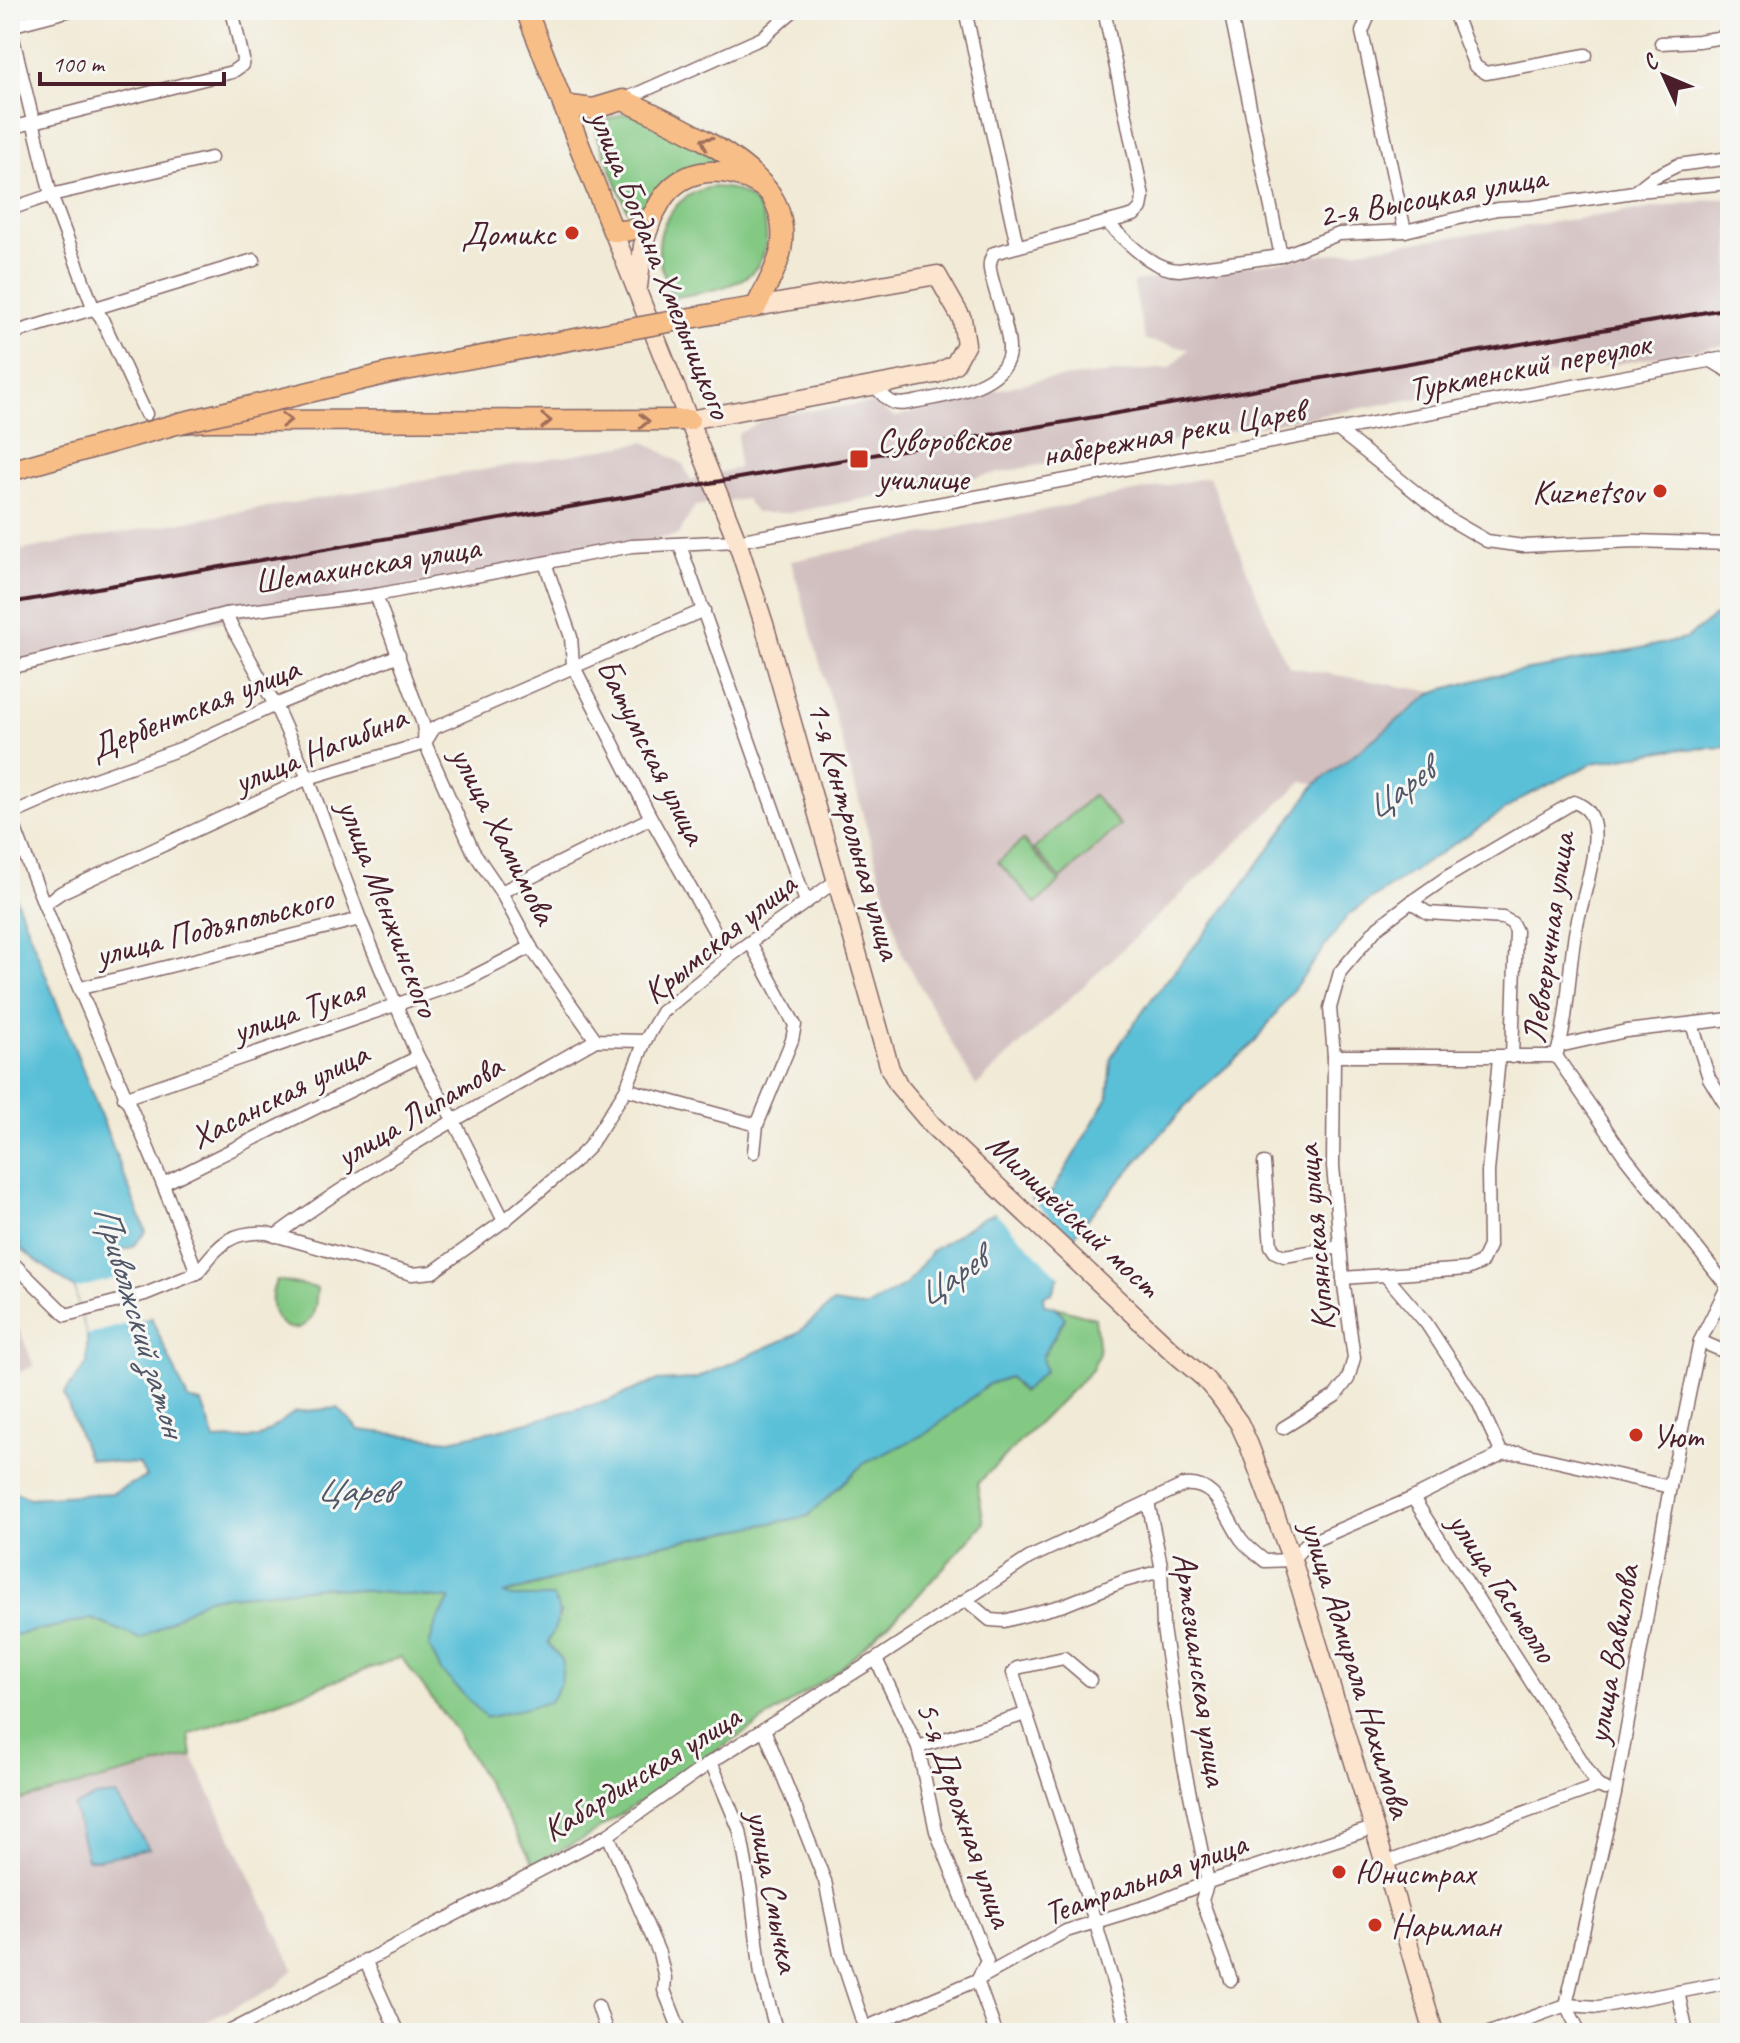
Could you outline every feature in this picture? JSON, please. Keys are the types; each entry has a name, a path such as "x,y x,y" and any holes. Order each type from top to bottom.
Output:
{"main road":[{"name":"улица Богдана Хмельницкого","path":"526,10 737,541"},
{"path":"563,105 593,109 623,100 715,147 737,161 767,190 780,215 781,249 776,268 756,307"},
{"path":"638,293 643,245 653,217 667,192 692,175 707,172 739,175 754,180 767,190"},
{"path":"613,231 638,228 653,217"},
{"path":"10,471 180,423 389,373 937,275 957,308 966,332 962,355 955,364 936,374 689,420 239,420 180,423"},
{"name":"1-я Контрольная улица","path":"737,541 764,624 890,1069 899,1086 933,1126"},
{"name":"Милицейский мост","path":"933,1126 1171,1350"},
{"name":"улица Адмирала Нахимова","path":"1171,1350 1204,1378 1239,1423 1292,1560 1434,2033"}],"street":[{"path":"71,10 10,26 51,195 93,307 101,317 146,414"},
{"path":"10,128 232,72 242,65 243,55 232,10"},
{"path":"623,100 762,38 794,10"},
{"path":"965,10 1017,245"},
{"path":"875,386 889,402 900,404 960,393 987,381 1002,366 1009,350 989,262 998,250 1134,215 1141,208 1143,197 1104,10"},
{"path":"1230,10 1281,256"},
{"path":"1371,10 1362,32 1405,231"},
{"path":"1453,10 1475,66 1486,73 1586,55"},
{"path":"1661,43 1730,36"},
{"path":"10,209 51,195 211,158"},
{"name":"2-я Высоцкая улица","path":"1106,222 1156,264 1168,270 1281,256 1339,234 1405,231 1497,209 1634,192 1652,178 1678,165 1730,158"},
{"path":"1634,192 1730,183"},
{"path":"10,334 254,260"},
{"name":"Туркменский переулок","path":"1338,430 1730,357"},
{"path":"1710,360 1730,372"},
{"name":"набережная реки Царев","path":"737,541 1338,430 1449,519 1487,541 1523,546 1635,541 1730,544"},
{"name":"Шемахинская улица","path":"10,668 225,614 376,595 632,546 737,541"},
{"path":"680,545 806,902"},
{"name":"Батумская улица","path":"545,563 571,637 573,665 651,818 729,957"},
{"name":"улица Хамимова","path":"376,595 423,724 425,743 473,851 501,892 531,947 596,1040"},
{"name":"улица Нагибина","path":"44,904 62,892 308,778 425,743 434,728 704,610"},
{"name":"улица Менжинского","path":"225,614 275,705 308,778 395,1007 504,1221"},
{"name":"Дербентская улица","path":"10,815 81,784 180,749 275,705 399,655"},
{"name":"Левоеричная улица","path":"1330,1008 1340,972 1378,927 1447,877 1551,814 1574,802 1584,806 1592,818 1590,869 1575,932 1557,1051 1626,1158 1728,1283"},
{"path":"10,815 124,1098 165,1183 197,1273 145,1294 66,1315 10,1260"},
{"path":"501,892 651,818"},
{"name":"Крымская улица","path":"197,1273 219,1245 230,1238 252,1233 275,1236 418,1274 433,1272 504,1221 589,1147 626,1089 645,1041 662,1012 729,957 836,881"},
{"path":"1343,1278 1467,1269 1481,1263 1489,1246 1488,1172 1506,1057 1516,931 1512,923 1503,918 1428,913 1411,902"},
{"name":"улица Подъяпольского","path":"81,988 360,919"},
{"path":"750,942 795,1025 792,1040 757,1125 754,1152"},
{"name":"улица Тукая","path":"124,1098 395,1007 465,981 531,947"},
{"name":"Купянская улица","path":"1283,1428 1335,1396 1352,1370 1354,1358 1333,1166 1334,1056 1330,1008"},
{"path":"1334,1056 1506,1057 1557,1051 1626,1031 1730,1019"},
{"path":"1692,1024 1709,1078 1730,1112"},
{"path":"596,1040 645,1041"},
{"name":"улица Липатова","path":"275,1236 320,1203 454,1121 596,1040"},
{"name":"Хасанская улица","path":"165,1183 418,1057"},
{"path":"626,1089 757,1125"},
{"path":"1264,1163 1271,1246 1275,1252 1284,1256 1340,1247"},
{"path":"1385,1275 1426,1323 1478,1402 1502,1454"},
{"name":"улица Вавилова","path":"1566,2005 1615,1794 1670,1487 1700,1341 1728,1283"},
{"path":"1700,1341 1730,1354"},
{"path":"1292,1560 1306,1544 1413,1498 1502,1454 1520,1453 1670,1487"},
{"name":"Кабардинская улица","path":"227,2033 608,1835 711,1762 1029,1558 1184,1485 1202,1485 1214,1495 1251,1551 1265,1561 1292,1560"},
{"name":"улица Гастелло","path":"1413,1498 1598,1786"},
{"name":"Артезианская улица","path":"1148,1502 1161,1571 1163,1628 1182,1756 1208,1882 1202,1900 1231,1980"},
{"path":"966,1600 990,1620 1004,1621 1064,1605 1124,1581 1161,1571"},
{"path":"1090,1680 1064,1658 1017,1668 1013,1673 1095,1921 1128,2033"},
{"name":"5-я Дорожная улица","path":"876,1659 918,1747 936,1831 987,1961 977,1980 996,2033"},
{"path":"918,1747 1026,1714"},
{"path":"764,1729 825,1881 840,1954 861,2031"},
{"name":"улица Смычка","path":"711,1762 740,1831 761,1975 777,2033"},
{"path":"1385,1863 1598,1786 1615,1794"},
{"name":"Театральная улица","path":"861,2031 977,1980 1066,1931 1373,1828"},
{"path":"608,1835 659,1953 665,1978 664,1990 681,2033"},
{"path":"365,1960 398,2033"},
{"path":"1489,2033 1566,2005 1599,2007 1730,1982"},
{"path":"1678,1992 1687,2033"},
{"path":"1566,2005 1580,2033"},
{"path":"598,2006 607,2033"}],"shaded area":[{"path":"1730,197 1730,344 1103,453 789,513 755,513 746,499 695,506 678,535 10,661 10,552 645,442 683,464 691,480 738,468 738,434 772,415 872,403 895,417 1037,380 1170,368 1189,349 1145,340 1133,282"},
{"path":"1209,477 1277,644 1290,667 1434,692 1316,784 1303,781 976,1086 903,956 791,561"},
{"path":"10,1307 34,1366 10,1377"},
{"path":"192,1756 294,1969 277,1986 184,2033 10,2033 10,1803"}],"green space":[{"path":"623,114 634,114 725,161 638,217 628,211 596,133 602,122"},
{"path":"713,187 736,190 756,205 765,224 763,256 750,274 733,284 673,298 660,261 662,230 681,201"},
{"path":"1093,795 1120,825 1061,879 1034,849"},
{"path":"1023,840 1060,882 1036,904 998,862"},
{"path":"277,1280 317,1288 313,1315 303,1326 295,1329 287,1327 275,1314 272,1292"},
{"path":"1056,1307 1095,1318 1099,1353 1092,1370 977,1484 984,1523 913,1601 838,1671 588,1836 534,1864 458,1734 401,1657 189,1734 192,1756 10,1803 10,1636 92,1619 141,1639 206,1598 324,1587 451,1599 436,1624 548,1643 561,1613 502,1595 580,1572 628,1551 808,1516 863,1464 927,1433 989,1384 1009,1377 1022,1392 1065,1318"}],"water":[{"name":"Царев","path":"1728,606 1730,747 1668,750 1593,763 1524,797 1348,915 1255,1042 1198,1092 1078,1229 1052,1293 1043,1296 1044,1305 1056,1307 1065,1318 1042,1357 1045,1371 1023,1392 1009,1377 989,1384 927,1433 863,1464 808,1516 628,1551 580,1572 504,1594 511,1597 553,1597 557,1603 558,1620 548,1643 563,1662 561,1683 550,1702 486,1718 441,1671 429,1646 436,1624 450,1599 324,1587 207,1598 141,1639 92,1619 10,1636 10,1490 29,1498 113,1493 146,1477 139,1464 88,1458 64,1394 87,1364 87,1335 75,1289 22,1250 10,1220 10,883 146,1232 132,1247 113,1253 134,1322 151,1317 188,1400 202,1403 215,1440 258,1438 295,1412 338,1408 359,1430 449,1440 607,1401 656,1381 695,1379 795,1335 833,1303 865,1308 907,1284 932,1251 982,1218 1052,1192 1108,1097 1111,1057 1151,1000 1232,900 1316,784 1434,692 1492,676 1685,639"},
{"path":"116,1795 149,1849 87,1859 74,1807 95,1797"}],"pier":[{"path":"1028,1196 1076,1243 1061,1278 992,1209"},
{"path":"124,1276 136,1317 150,1313 151,1317 87,1335 75,1289"}],"railway":[{"path":"10,603 1730,308"}],"place":[{"name":"Домикс","path":"572,233"},
{"name":"Суворовское училище","path":"859,459"},
{"name":"Kuznetsov","path":"1660,491"},
{"name":"Уют","path":"1636,1435"},
{"name":"Юнистрах","path":"1339,1872"},
{"name":"Нариман","path":"1375,1925"}],"water label":[{"name":"Приволжский затон","path":"140,1320"}]}
